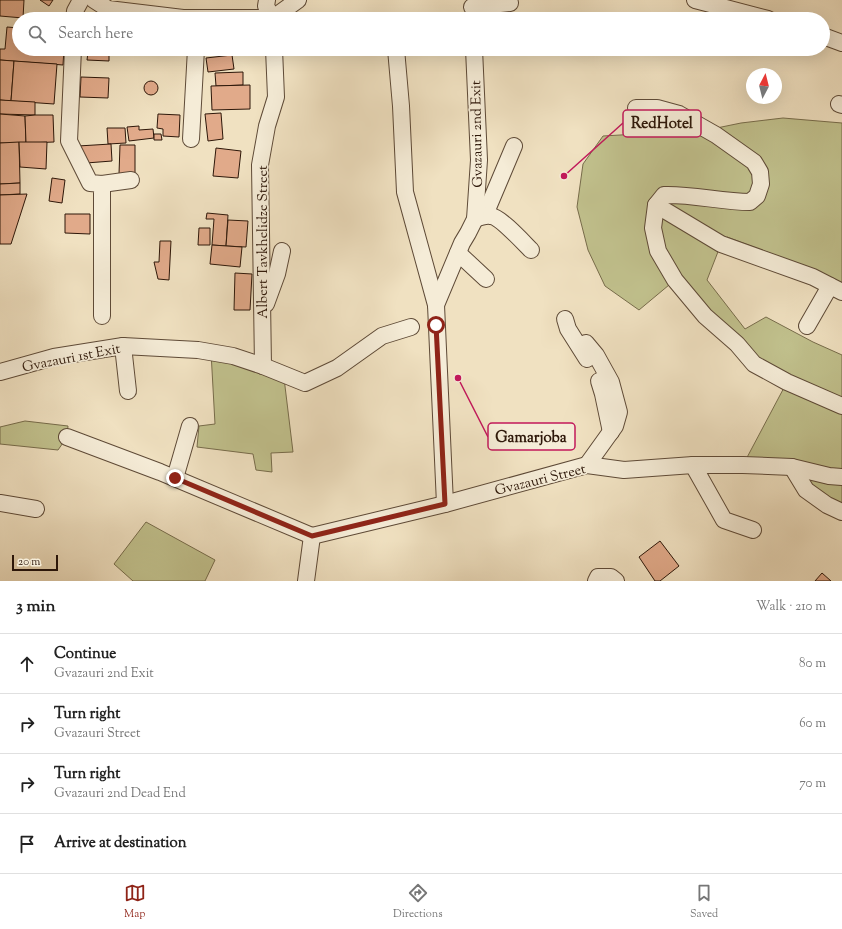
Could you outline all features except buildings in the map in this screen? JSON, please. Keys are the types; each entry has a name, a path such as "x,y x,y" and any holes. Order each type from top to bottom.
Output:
{"street":[{"path":"75,12 81,0"},
{"path":"94,0 108,9 133,12"},
{"path":"267,0 266,6 269,12"},
{"path":"282,12 298,0"},
{"path":"695,0 741,12"},
{"path":"472,9 510,3"},
{"path":"830,39 842,43"},
{"path":"73,56 69,141 90,183 102,184 131,180"},
{"path":"191,139 196,56"},
{"name":"Albert Tavkhelidze Street","path":"263,366 260,165 267,126 276,97 274,56"},
{"name":"Gvazauri 2nd Exit","path":"397,56 401,106 404,192 436,305 445,504"},
{"name":"Gvazauri 2nd Exit","path":"436,305 462,243 479,217 479,160 474,56"},
{"path":"636,108 657,108 679,114 716,135 754,162 760,172 761,184 757,196 750,202 735,202 677,194 664,195 656,205 653,228 658,251 675,280 705,316 737,344 754,364 787,382 842,406"},
{"path":"479,217 487,210 514,146"},
{"path":"102,184 102,316"},
{"path":"656,205 721,244 813,277 836,289 807,326"},
{"path":"479,217 491,216 499,220 531,250"},
{"path":"262,316 282,251"},
{"path":"458,253 486,279"},
{"path":"565,319 568,329 598,376 610,432"},
{"name":"Gvazauri 1st Exit","path":"0,372 54,357 123,346 198,350 233,356 305,383 337,368 382,336 411,327"},
{"path":"586,343 596,355 611,382 619,412 615,426 587,465"},
{"path":"123,346 128,391"},
{"path":"825,399 842,399"},
{"path":"175,478 190,426"},
{"path":"67,437 175,478 312,536 306,581"},
{"name":"Gvazauri Street","path":"312,536 445,504 587,465 624,470 694,465 792,467 829,476 842,477"},
{"path":"694,465 724,520 753,530"},
{"path":"792,467 806,490 827,505 842,512"},
{"path":"0,503 36,509"},
{"path":"596,581 598,577 611,577 616,581"}],"green space":[{"path":"783,118 842,123 842,283 820,272 727,237 721,244 707,280 745,329 766,317 813,342 842,355 842,512 792,467 743,465 787,382 754,364 675,280 639,310 605,286 588,250 577,207 583,164 603,136 707,130 741,123"},
{"path":"211,352 284,378 293,452 271,453 272,472 256,470 253,454 197,447 199,426 215,424"},
{"path":"25,421 68,426 67,437 58,450 0,444 0,427"},
{"path":"146,522 215,560 205,581 133,581 114,564"}],"place":[{"name":"RedHotel","path":"564,176"},
{"name":"Gamarjoba","path":"458,378"}],"route":[{"path":"175,478 312,536 445,504 436,325"}]}
